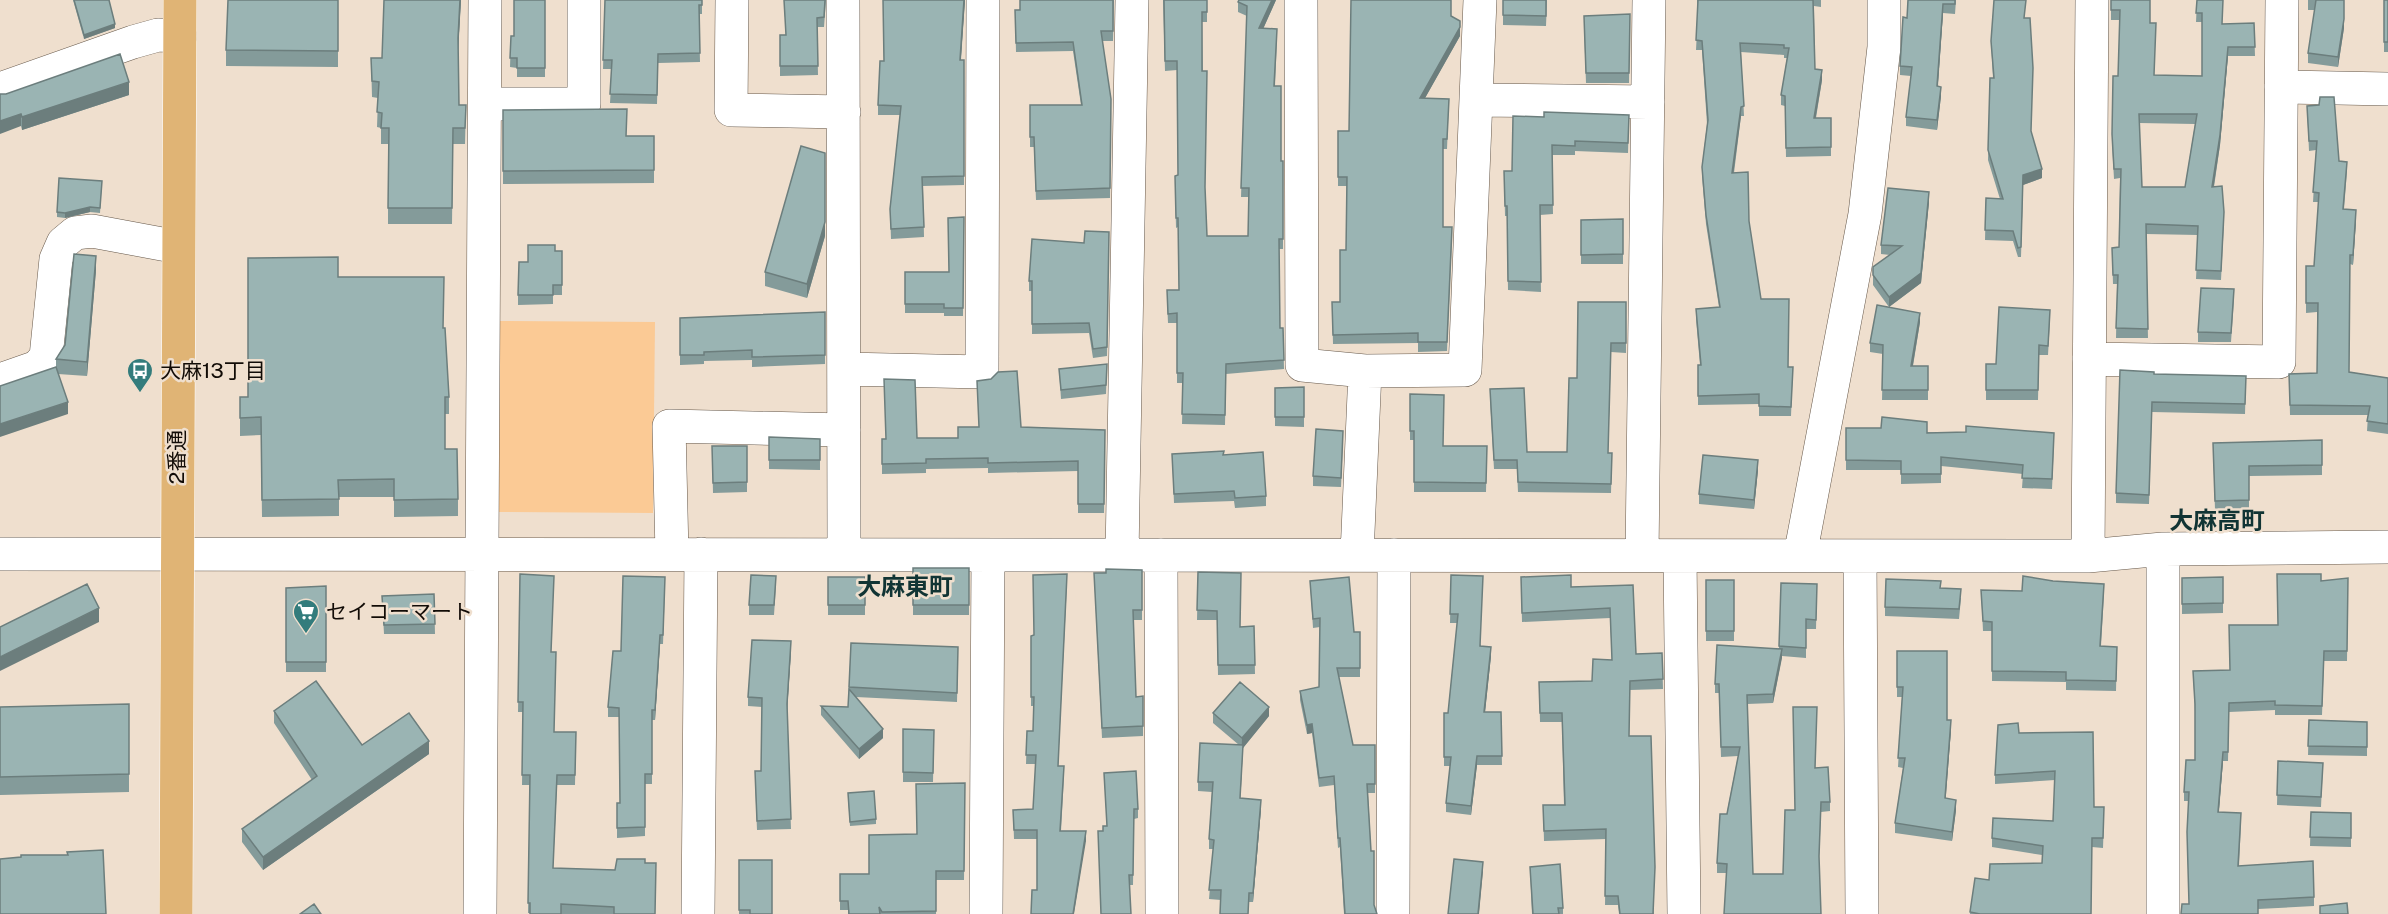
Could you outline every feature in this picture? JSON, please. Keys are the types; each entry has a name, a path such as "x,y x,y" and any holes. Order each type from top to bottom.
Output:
{"main road":[{"name":"2番通","path":"176,914 180,0"}],"street":[{"path":"480,914 485,0"},
{"path":"486,104 584,104 584,0"},
{"path":"732,0 731,110 844,112"},
{"path":"843,0 844,554"},
{"path":"844,369 982,372 983,0"},
{"path":"1122,555 1132,0"},
{"path":"1301,0 1302,365 1365,371 1465,370 1480,0"},
{"path":"1642,555 1649,0"},
{"path":"1800,556 1865,214 1884,47 1884,0"},
{"path":"2088,556 2092,0"},
{"path":"2089,359 2279,362 2282,0"},
{"path":"0,89 158,34 180,36"},
{"path":"2282,87 2388,89"},
{"path":"1476,100 1648,102"},
{"path":"0,380 37,367 46,357 56,259 63,243 75,233 92,231 178,247"},
{"path":"1357,555 1365,371"},
{"path":"698,914 686,554 669,426 844,430"},
{"path":"0,554 2088,556 2163,549 2388,547"},
{"path":"2163,549 2163,914"},
{"path":"986,914 988,555"},
{"path":"1161,555 1162,914"},
{"path":"1393,914 1394,555"},
{"path":"1680,556 1684,914"},
{"path":"1860,556 1862,914"}],"shaded area":[{"path":"492,321 655,322 653,513 490,512"}],"building":[{"path":"74,0 109,0 115,24 84,35"},
{"path":"228,0 338,0 338,51 226,50"},
{"path":"384,0 460,0 459,105 466,105 465,128 453,128 452,208 388,208 389,128 381,128 382,113 377,112 379,82 372,81 371,58 382,58"},
{"path":"514,0 545,0 545,68 517,68 517,58 510,58 511,36 514,36"},
{"path":"605,0 702,0 702,5 699,5 700,53 658,54 657,95 610,94 612,60 603,60"},
{"path":"784,0 825,0 824,17 817,18 818,66 780,66 780,35 786,35"},
{"path":"883,0 964,0 960,60 964,60 964,176 922,177 924,227 891,229 890,209 901,106 878,105 880,61 884,61"},
{"path":"1020,0 1113,0 1113,31 1101,31 1111,99 1110,188 1036,191 1034,137 1030,137 1030,105 1082,105 1073,42 1016,43 1015,10 1020,10"},
{"path":"1164,0 1207,0 1207,12 1202,12 1202,71 1207,71 1205,187 1207,236 1248,236 1249,188 1241,188 1247,6 1238,2 1239,0 1272,0 1259,28 1277,29 1274,86 1281,86 1283,239 1279,239 1280,328 1283,328 1284,360 1226,364 1225,415 1182,414 1183,373 1177,373 1177,313 1168,314 1167,290 1179,290 1175,176 1178,175 1177,61 1165,61"},
{"path":"1351,0 1451,0 1451,16 1460,21 1460,27 1420,98 1449,99 1447,139 1443,139 1443,227 1452,227 1447,342 1418,342 1418,333 1333,335 1332,302 1340,302 1340,250 1346,250 1347,177 1338,177 1338,131 1349,131"},
{"path":"1503,0 1546,0 1546,16 1503,15"},
{"path":"1698,0 1813,0 1815,69 1822,70 1814,118 1831,118 1831,147 1786,148 1785,96 1781,95 1789,48 1784,48 1784,45 1740,43 1744,106 1741,107 1732,173 1748,172 1749,221 1761,299 1789,299 1788,367 1793,367 1791,407 1759,406 1759,394 1698,396 1698,365 1701,365 1696,309 1720,307 1706,215 1702,167 1708,120 1702,41 1696,40"},
{"path":"1908,0 1955,0 1955,4 1943,4 1937,86 1941,87 1937,120 1906,117 1912,67 1900,66 1903,17 1907,18"},
{"path":"1994,0 2026,0 2024,18 2030,18 2033,68 2031,131 2042,169 2023,175 2021,247 2018,248 2013,231 1985,230 1986,198 2003,199 1988,150 1990,78 1994,78 1991,41"},
{"path":"2111,0 2150,0 2150,23 2156,23 2154,75 2202,76 2202,13 2196,13 2197,0 2223,0 2222,24 2254,23 2255,47 2228,47 2220,135 2212,187 2222,186 2224,212 2221,271 2196,270 2198,226 2146,224 2148,329 2116,328 2118,275 2113,275 2112,248 2119,247 2121,169 2114,169 2112,134 2113,76 2118,76 2120,10 2111,10","holes":["2139,114 2197,114 2185,187 2142,187"]},
{"path":"2316,0 2344,0 2344,19 2338,57 2308,53"},
{"path":"2384,0 2388,0 2388,42 2384,42"},
{"path":"1630,14 1629,73 1586,73 1584,16"},
{"path":"120,54 129,82 22,117 21,114 0,121 0,94 6,94"},
{"path":"2320,97 2334,97 2339,161 2347,162 2343,209 2356,210 2353,255 2350,255 2349,372 2388,378 2388,424 2367,421 2370,406 2290,405 2289,374 2317,373 2318,303 2306,303 2306,266 2314,266 2319,193 2313,192 2317,141 2309,141 2307,106 2319,105"},
{"path":"627,109 626,136 654,136 654,170 503,171 503,110"},
{"path":"1544,112 1629,115 1628,143 1575,141 1575,146 1552,145 1553,205 1540,205 1541,282 1508,281 1504,171 1512,171 1513,116 1544,117"},
{"path":"801,146 825,153 825,222 807,284 765,272"},
{"path":"59,178 102,181 100,208 90,207 65,213 57,212"},
{"path":"1888,188 1929,192 1921,273 1889,297 1873,275 1873,267 1902,246 1881,245"},
{"path":"964,217 963,308 944,308 944,304 905,304 905,272 949,272 948,218"},
{"path":"1623,219 1623,254 1581,255 1581,220"},
{"path":"1085,231 1109,232 1107,347 1093,349 1089,323 1032,324 1032,281 1029,281 1032,239 1084,243"},
{"path":"528,245 555,245 555,251 562,251 562,285 553,285 553,295 518,295 519,262 528,262"},
{"path":"74,254 96,256 87,362 56,359 65,345"},
{"path":"338,257 338,277 444,277 443,328 445,328 449,397 445,397 445,449 457,449 458,499 394,500 394,479 338,480 339,499 262,500 261,417 240,418 240,397 248,397 248,258"},
{"path":"2201,288 2234,289 2231,333 2198,332"},
{"path":"1578,302 1626,302 1626,343 1611,343 1608,453 1612,453 1611,484 1518,482 1517,460 1494,460 1490,389 1524,388 1527,452 1567,452 1569,378 1577,378"},
{"path":"1877,305 1920,313 1911,366 1928,366 1928,390 1882,390 1883,345 1870,343"},
{"path":"1999,307 2050,310 2048,346 2039,345 2038,390 1986,390 1986,364 1996,364"},
{"path":"825,312 825,355 752,357 752,350 680,355 680,318"},
{"path":"1107,364 1106,385 1061,390 1059,369"},
{"path":"56,367 68,402 0,424 0,386"},
{"path":"2120,370 2154,372 2154,374 2246,376 2245,404 2152,402 2149,495 2116,493"},
{"path":"1017,371 1021,427 1105,430 1104,504 1078,504 1078,461 988,463 988,458 926,459 926,463 882,464 882,439 886,439 884,379 915,380 917,438 958,438 958,427 979,427 977,381 991,379 998,372"},
{"path":"1304,387 1304,417 1275,417 1275,388"},
{"path":"1410,394 1444,395 1443,446 1487,446 1486,483 1414,482 1414,431 1410,431"},
{"path":"1882,417 1927,422 1927,433 1966,432 1966,426 2054,433 2052,479 2022,478 2023,465 1941,457 1941,474 1901,474 1901,461 1846,460 1846,428 1881,428"},
{"path":"1316,429 1343,431 1341,478 1313,476"},
{"path":"769,437 820,439 820,460 769,460"},
{"path":"2322,440 2322,465 2249,466 2249,500 2215,501 2213,443"},
{"path":"712,446 747,446 747,482 713,483"},
{"path":"1224,451 1223,455 1263,452 1266,496 1235,498 1234,491 1174,494 1172,454"},
{"path":"1703,455 1758,460 1754,500 1699,494"},
{"path":"913,568 969,568 969,605 913,605"},
{"path":"1106,569 1142,570 1142,610 1133,610 1136,697 1143,696 1143,726 1102,728 1094,573 1106,573"},
{"path":"1198,572 1241,573 1240,627 1254,626 1255,665 1218,665 1217,611 1197,610"},
{"path":"520,574 554,576 551,652 556,652 554,732 576,732 575,775 557,775 553,868 615,870 617,859 645,859 645,863 656,863 655,914 614,914 614,907 561,904 561,914 530,914 530,903 528,903 530,775 522,775 523,702 518,702"},
{"path":"1067,574 1058,766 1064,766 1060,831 1086,831 1073,914 1031,914 1032,890 1037,890 1037,830 1014,830 1013,810 1033,809 1036,755 1026,755 1027,731 1033,731 1031,636 1034,635 1033,575"},
{"path":"2277,574 2321,574 2321,581 2348,578 2347,651 2324,651 2322,706 2275,705 2275,701 2229,703 2228,752 2223,752 2218,812 2241,813 2238,866 2313,861 2314,897 2258,900 2258,914 2181,914 2182,904 2189,904 2187,832 2189,792 2184,792 2186,760 2195,760 2193,671 2230,670 2229,625 2278,625"},
{"path":"751,575 776,576 774,605 749,605"},
{"path":"1451,575 1483,576 1480,646 1491,647 1484,712 1501,712 1502,756 1477,756 1471,806 1446,803 1451,757 1444,757 1444,713 1448,713 1458,614 1450,614"},
{"path":"1571,575 1571,587 1633,585 1636,654 1662,653 1663,679 1630,681 1629,736 1651,736 1655,867 1653,914 1620,914 1618,896 1605,896 1606,829 1544,831 1543,805 1565,805 1562,713 1540,713 1539,682 1592,681 1593,659 1612,660 1610,608 1522,613 1521,577"},
{"path":"623,576 665,577 663,635 660,635 655,710 652,710 652,774 645,774 645,827 617,828 617,803 620,803 619,708 608,707 613,651 621,651"},
{"path":"2023,576 2053,581 2104,584 2100,646 2117,647 2116,681 2066,680 2066,672 1992,671 1992,622 1983,621 1981,590 2022,591"},
{"path":"828,577 865,577 865,605 828,605"},
{"path":"1349,577 1354,632 1360,632 1360,668 1337,668 1353,745 1375,745 1375,784 1367,784 1371,851 1374,851 1374,905 1377,914 1345,914 1334,776 1319,778 1312,724 1307,725 1300,691 1319,687 1320,618 1313,619 1310,581"},
{"path":"2223,577 2223,603 2182,604 2182,578"},
{"path":"1886,579 1941,581 1940,588 1961,589 1959,609 1885,607"},
{"path":"1706,580 1734,580 1734,631 1706,631"},
{"path":"1781,583 1817,584 1816,620 1806,619 1806,648 1779,646"},
{"path":"87,584 99,608 0,657 0,627"},
{"name":"セイコーマート","path":"326,586 326,662 286,662 286,588"},
{"path":"434,594 435,624 384,625 382,596"},
{"path":"752,640 791,641 787,704 791,819 757,821 755,771 761,771 762,698 748,697"},
{"path":"851,643 958,647 957,693 849,687"},
{"path":"1717,645 1782,649 1773,694 1747,695 1753,874 1783,874 1785,810 1795,810 1793,707 1817,707 1815,768 1828,767 1830,802 1821,802 1819,856 1821,914 1724,914 1727,864 1717,863 1720,814 1727,814 1740,747 1721,747 1719,684 1715,684"},
{"path":"1897,651 1947,651 1947,720 1951,720 1945,798 1956,800 1952,832 1895,823 1905,758 1898,758 1903,687 1897,687"},
{"path":"316,681 362,745 409,713 429,741 263,857 242,829 317,776 274,711"},
{"path":"1240,682 1269,707 1242,738 1213,713"},
{"path":"849,689 883,729 859,749 821,706 848,707"},
{"path":"129,704 129,774 0,777 0,707"},
{"path":"2309,720 2367,722 2367,747 2308,746"},
{"path":"2018,723 2019,733 2093,732 2094,807 2104,807 2103,838 2092,838 2091,914 1980,914 1970,912 1975,878 1989,880 1990,864 2042,863 2043,846 1992,838 1993,818 2053,821 2055,771 1995,775 1998,725"},
{"path":"903,729 934,730 933,773 903,772"},
{"path":"1200,743 1243,745 1240,798 1261,800 1253,893 1249,893 1248,914 1220,914 1221,890 1209,890 1214,840 1209,839 1213,782 1198,782"},
{"path":"2278,761 2323,763 2321,797 2277,795"},
{"path":"1136,771 1138,809 1134,809 1133,875 1129,875 1131,914 1101,914 1098,831 1103,831 1103,826 1107,826 1104,773"},
{"path":"965,783 964,871 936,871 936,911 882,912 879,907 880,914 849,914 848,901 840,901 840,874 869,874 869,835 917,834 916,784"},
{"path":"874,791 876,819 850,822 848,793"},
{"path":"2311,812 2351,813 2351,838 2310,837"},
{"path":"103,850 106,914 0,914 0,859 21,857 21,855 68,855 67,852"},
{"path":"1454,859 1483,862 1478,914 1448,914"},
{"path":"739,860 772,860 772,914 750,914 750,910 739,910"},
{"path":"1560,864 1563,908 1558,908 1559,914 1533,914 1530,867"},
{"path":"2347,903 2348,914 2320,914 2320,906"},
{"path":"314,904 321,914 300,914"}],"place":[{"name":"大麻13丁目","path":"140,394"},
{"name":"セイコーマート","path":"306,635"}],"district":[{"name":"大麻高町","path":"2217,521"},
{"name":"大麻東町","path":"905,587"}]}
